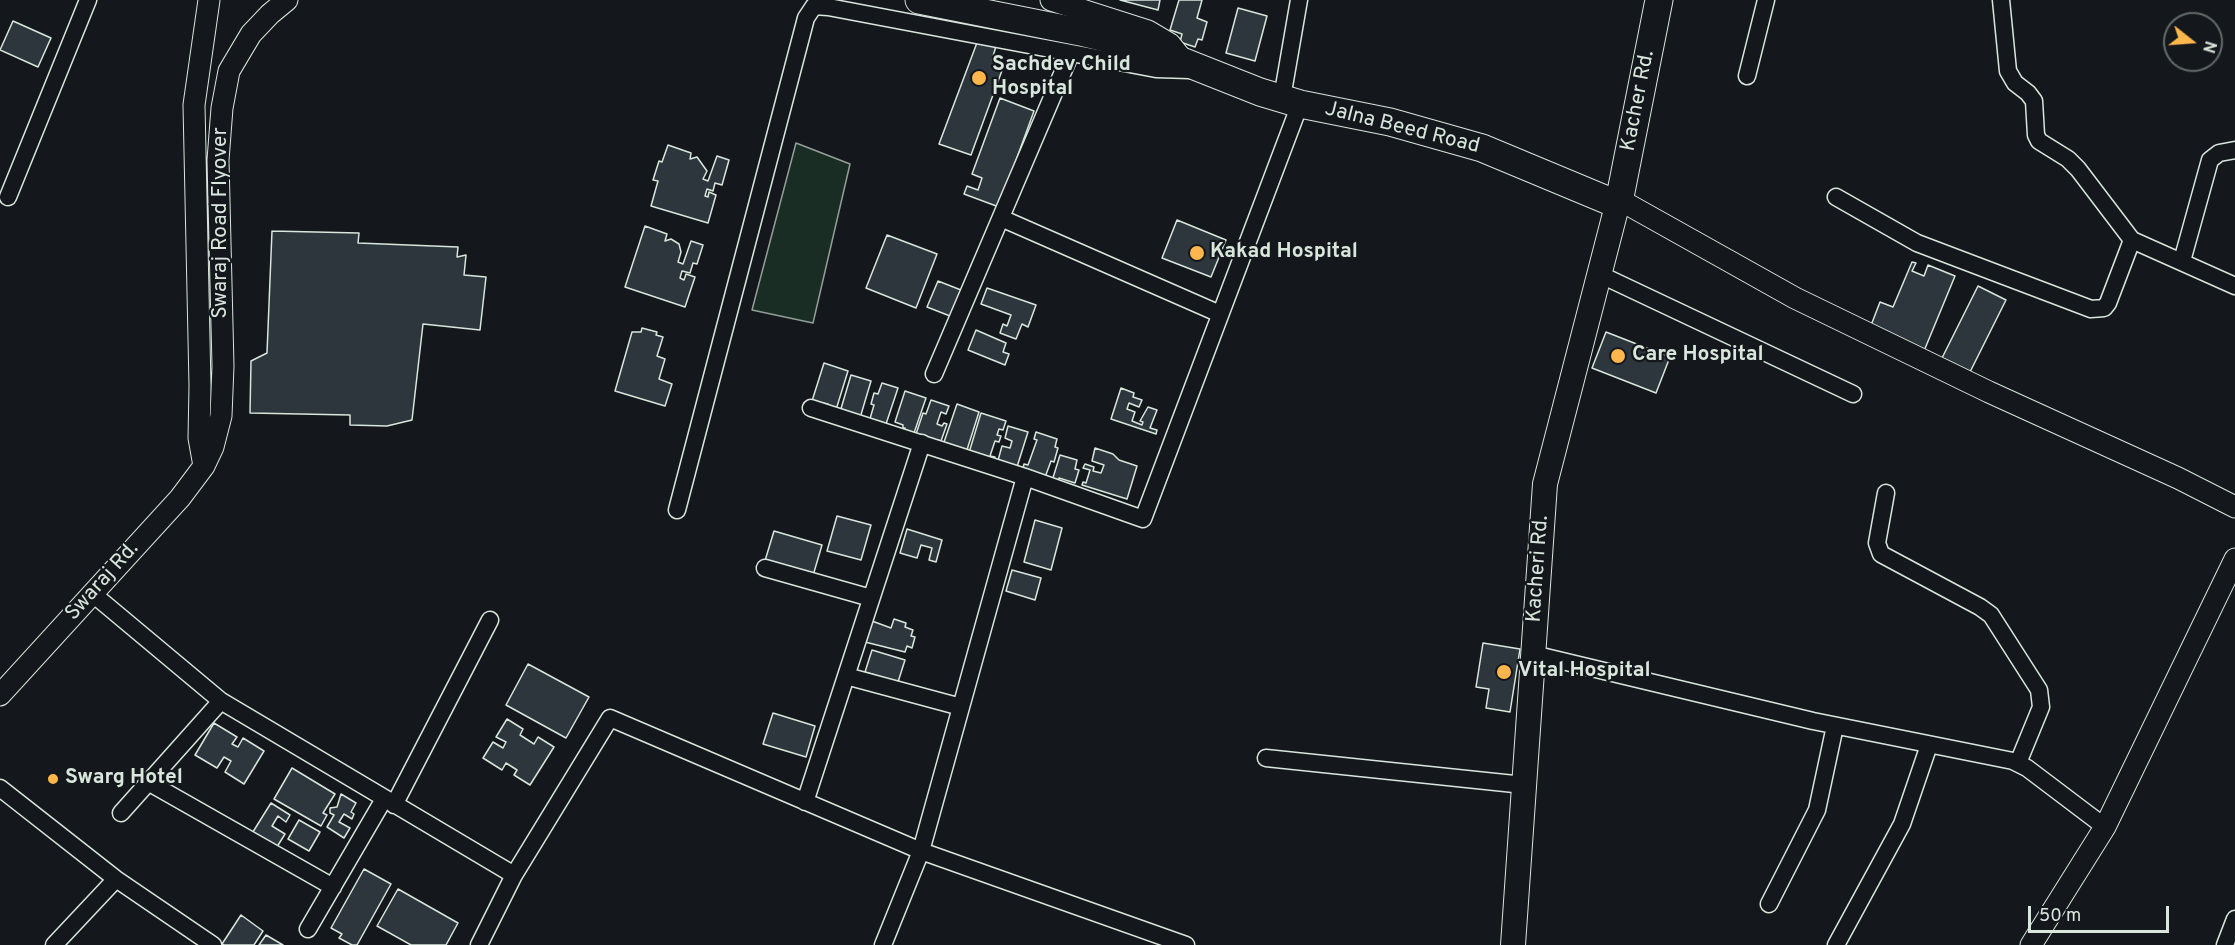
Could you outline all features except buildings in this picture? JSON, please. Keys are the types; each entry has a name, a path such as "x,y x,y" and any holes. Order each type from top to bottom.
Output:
{"main road":[{"name":"Jalna Beed Road","path":"919,0 1154,50 1260,92 1390,122 1482,148 1612,203 1619,201"},
{"name":"Kacher Rd.","path":"1619,201 1659,0"},
{"name":"Kacheri Rd.","path":"1513,945 1545,484 1619,201"}],"street":[{"path":"8,197 88,0"},
{"path":"204,465 199,438 194,105 209,0"},
{"name":"Swaraj Road Flyover","path":"204,465 213,447 220,416 224,366 218,160 222,108 229,71 251,34 287,0"},
{"path":"1051,0 1148,31 1170,44 1193,65"},
{"path":"811,408 1024,477 1143,519 1220,314 1291,101 1299,0"},
{"path":"1747,76 1766,0"},
{"path":"2001,0 2008,71 2015,82 2034,101 2036,135 2039,141 2068,159 2078,169 2132,240 2235,286"},
{"path":"677,510 809,11 814,6 1168,70 1193,65"},
{"path":"934,374 1071,53"},
{"path":"2182,261 2208,164 2214,156 2235,150"},
{"path":"1836,197 1917,243 2091,309 2104,308 2108,303 2132,240"},
{"path":"1619,201 1795,298 1978,387 2178,478 2235,507"},
{"path":"1001,218 1220,314"},
{"path":"1599,274 1853,394"},
{"path":"805,802 922,443"},
{"name":"Swaraj Rd.","path":"0,695 180,498 204,465"},
{"path":"883,945 921,851 1024,477"},
{"path":"1886,493 1876,543 1877,549 1881,554 1980,606 1991,615 2039,690 2041,707 2018,763"},
{"path":"2031,945 2105,827 2235,559"},
{"path":"765,568 871,598"},
{"path":"93,594 220,701 514,875"},
{"path":"308,929 333,886 389,802 489,620"},
{"path":"1533,654 1834,726 2018,763 2105,827"},
{"path":"846,676 961,707"},
{"path":"121,813 220,701"},
{"path":"479,945 514,875 610,718 921,851 1186,945"},
{"path":"1769,904 1817,810 1834,726"},
{"path":"1836,945 1902,824 1929,745"},
{"path":"1266,758 1524,785"},
{"path":"148,782 333,886"},
{"path":"0,788 116,879 213,945"},
{"path":"54,945 116,879"},
{"path":"2225,945 2235,920"}],"green space":[{"path":"796,143 850,164 813,323 752,310"}],"place":[{"name":"Sachdev Child Hospital","path":"979,78"},
{"name":"Kakad Hospital","path":"1197,253"},
{"name":"Care Hospital","path":"1618,356"},
{"name":"Vital Hospital","path":"1504,672"},
{"name":"Swarg Hotel","path":"53,779"}]}
